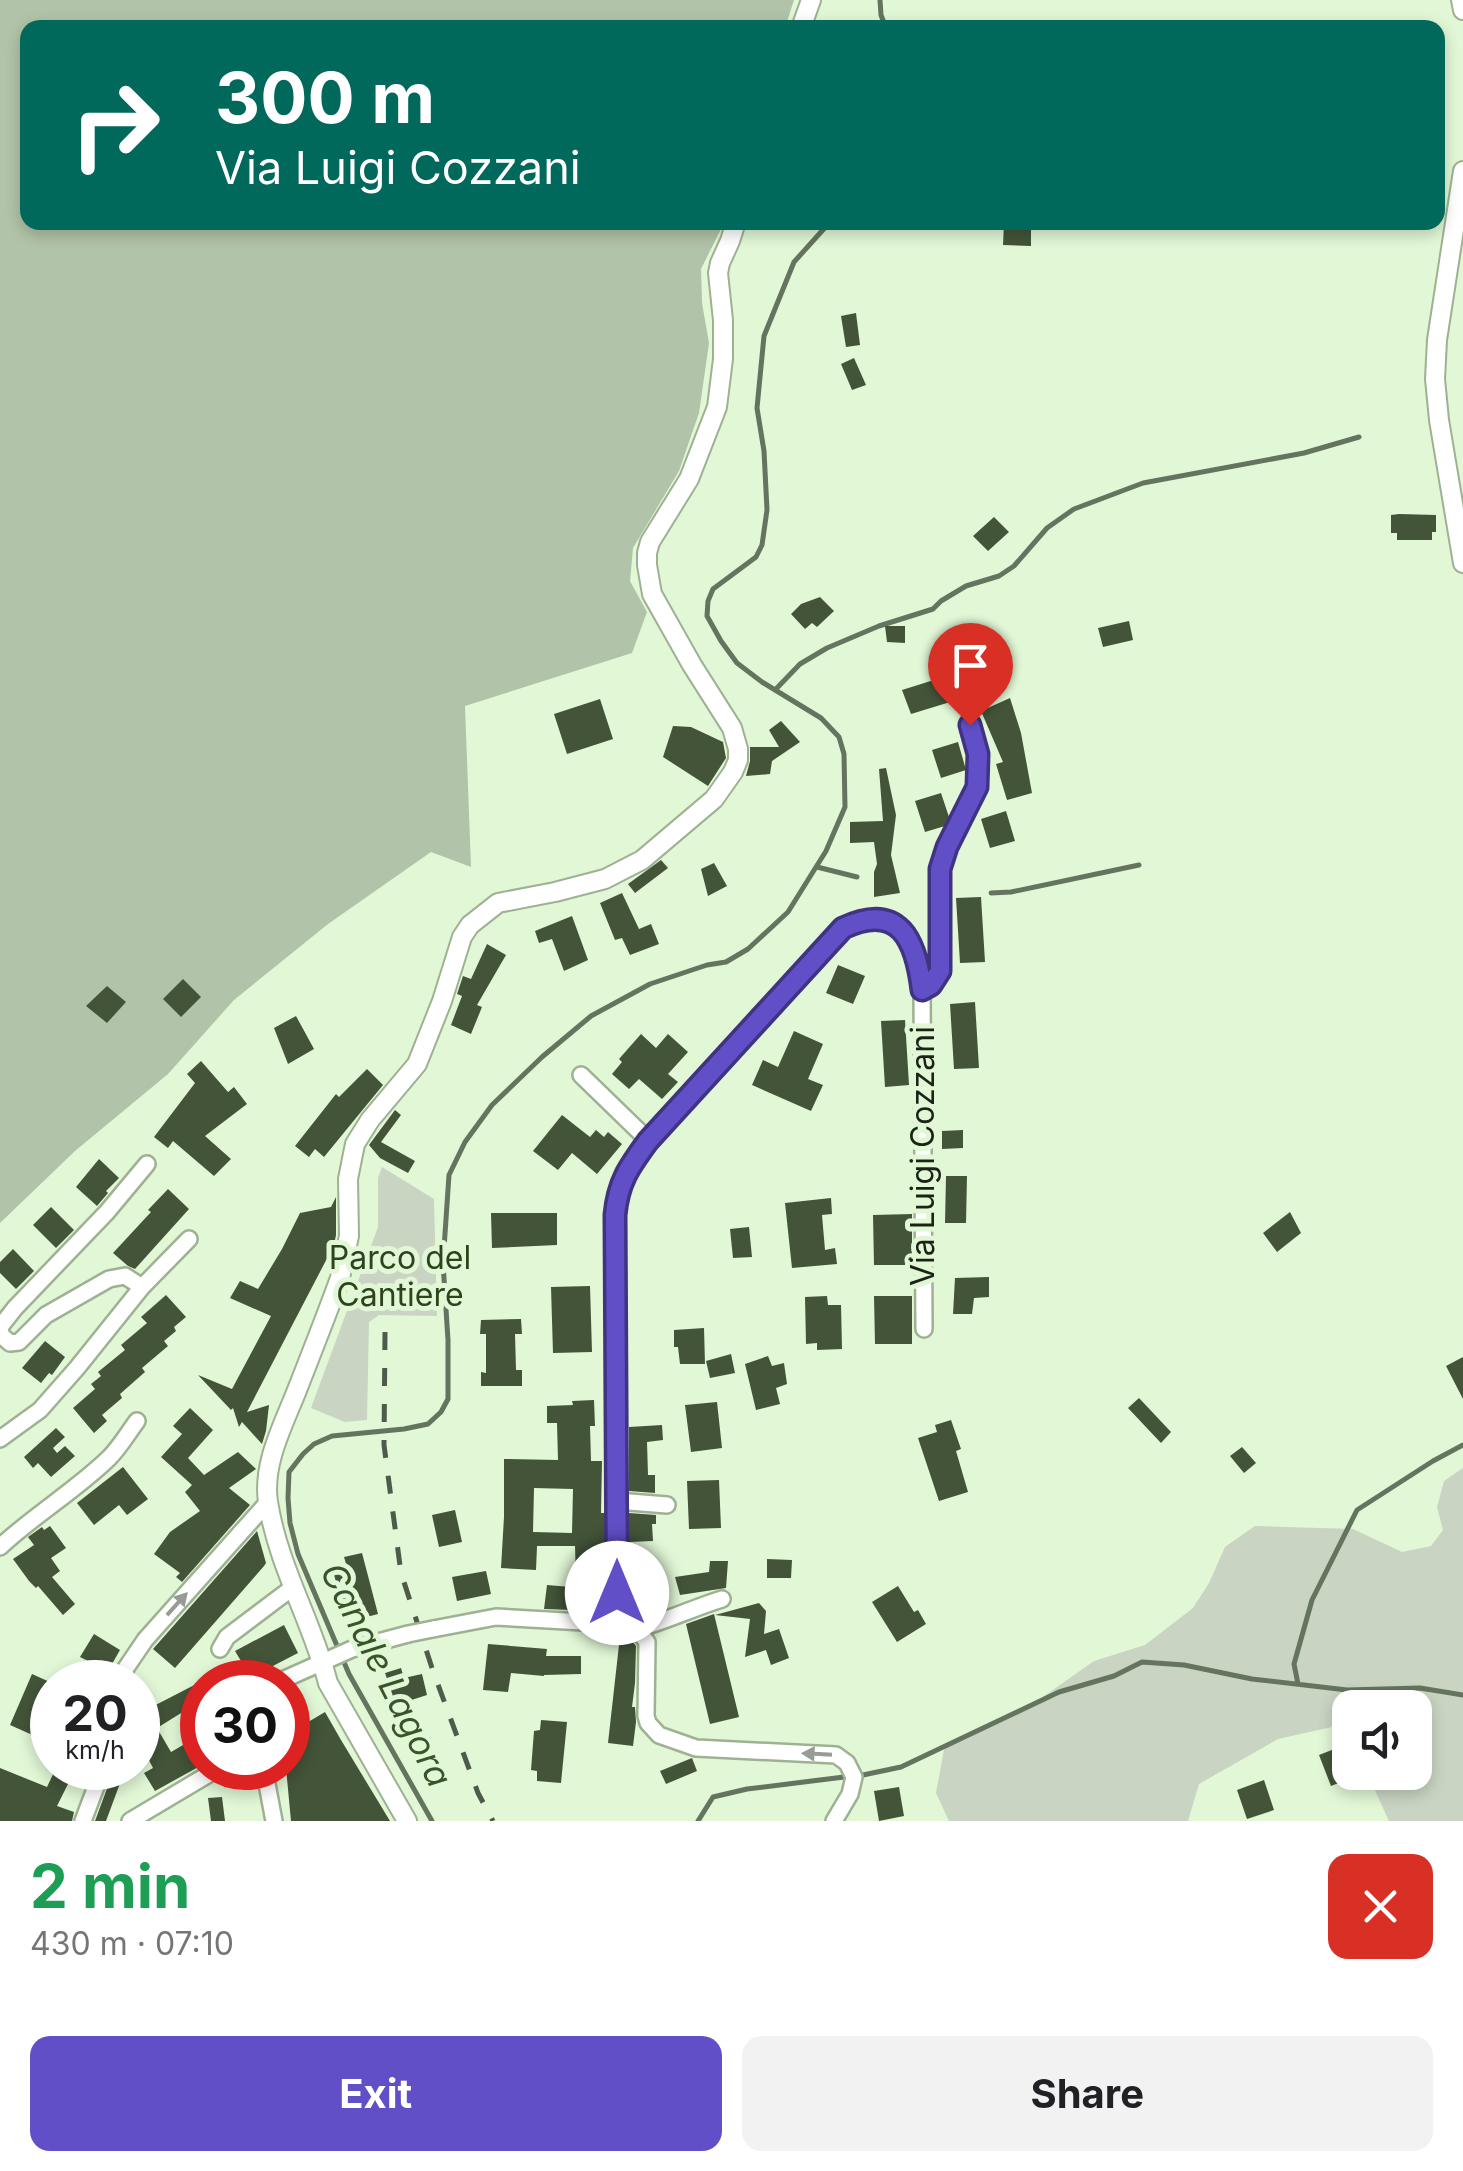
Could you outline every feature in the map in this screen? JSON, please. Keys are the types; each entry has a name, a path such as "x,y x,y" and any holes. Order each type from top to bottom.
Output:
{"street":[{"path":"1461,0 1463,10"},
{"path":"1463,171 1434,380 1463,563"},
{"path":"406,1821 328,1683 278,1544 268,1502 268,1468 346,1256 348,1180 355,1144 417,1064 462,937 475,919 498,903 605,879 642,860 714,799 734,772 738,750 732,728 652,594 646,553 689,478 717,406 723,340 718,273 734,230"},
{"path":"922,990 931,985 940,971 940,869 977,787 978,754 970,725"},
{"name":"Via Luigi Cozzani","path":"618,1624 617,1194 624,1176 648,1141 843,928 859,920 887,921 904,933 918,958 922,990 924,1330"},
{"path":"582,1075 648,1141"},
{"path":"142,1286 125,1276 109,1278 46,1315 19,1342 10,1343 2,1336 0,1328 15,1308 107,1212 146,1164"},
{"path":"0,1439 40,1410 142,1286 189,1239"},
{"path":"0,1548 26,1522 110,1456 137,1420"},
{"path":"617,1501 668,1505"},
{"path":"131,1660 268,1502"},
{"path":"220,1649 228,1637 292,1588"},
{"path":"310,1667 352,1649 408,1634 496,1617 618,1624 637,1629 722,1600"},
{"path":"637,1629 647,1642 646,1716 654,1731 696,1748 836,1755 854,1776 850,1794 834,1821"},
{"path":"83,1821 95,1790"},
{"path":"130,1821 182,1790"},
{"path":"268,1790 274,1821"}],"green space":[{"path":"0,0 794,0 788,20 20,20 20,230 720,230 701,269 709,343 699,413 679,471 633,548 630,581 647,612 632,653 465,706 471,867 431,852 328,924 234,1000 168,1074 75,1151 0,1223"},
{"name":"Parco del Cantiere","path":"382,1167 434,1199 437,1316 379,1315 369,1322 367,1420 345,1422 311,1408 378,1227 378,1178"},
{"path":"1463,1468 1463,1821 1389,1821 1375,1790 1432,1790 1432,1690 1332,1690 1332,1727 1278,1739 1199,1784 1188,1821 949,1821 936,1793 945,1744 1040,1699 1094,1661 1145,1645 1193,1608 1225,1547 1255,1526 1353,1529 1402,1552 1431,1546 1443,1530 1437,1507 1444,1481"}],"building":[{"path":"1004,230 1031,230 1031,246 1003,245"},
{"path":"856,313 860,345 846,347 841,316"},
{"path":"854,358 866,385 852,390 841,364"},
{"path":"1391,515 1436,515 1432,540 1397,540 1397,533 1391,533"},
{"path":"994,517 1009,532 988,551 973,536"},
{"path":"820,597 834,611 817,627 812,623 805,629 791,614 801,604"},
{"path":"1129,621 1133,640 1103,647 1098,628"},
{"path":"885,626 905,626 905,643 887,642"},
{"path":"953,674 960,699 911,714 902,690"},
{"path":"1010,698 1032,793 1007,800 996,764 1003,762 981,711"},
{"path":"600,699 613,739 567,754 554,714"},
{"path":"781,721 800,742 772,761 770,774 746,776 750,747 779,747 769,730"},
{"path":"673,726 691,727 723,742 726,758 708,786 663,757"},
{"path":"958,742 966,770 941,778 932,750"},
{"path":"886,768 896,815 891,855 900,893 874,897 874,842 850,843 850,822 883,821 879,769"},
{"path":"941,793 949,817 945,826 925,832 915,801"},
{"path":"1006,811 1015,841 990,848 981,819"},
{"path":"661,860 668,868 635,893 628,884"},
{"path":"714,863 727,886 708,896 701,869"},
{"path":"622,893 639,929 651,924 659,944 630,955 622,938 615,940 600,903"},
{"path":"981,897 985,962 960,963 956,898"},
{"path":"572,916 588,960 564,971 552,939 539,943 535,931"},
{"path":"487,944 506,955 477,1005 482,1007 471,1034 451,1025 462,996 457,994 463,976 471,979"},
{"path":"838,965 865,976 853,1004 826,993"},
{"path":"183,979 201,997 181,1017 163,999"},
{"path":"107,986 126,1002 107,1023 86,1006"},
{"path":"975,1002 979,1068 954,1069 950,1004"},
{"path":"296,1016 314,1049 288,1064 274,1028"},
{"path":"905,1020 909,1085 885,1087 881,1021"},
{"path":"794,1031 823,1044 808,1079 823,1085 811,1111 752,1085 763,1060 778,1067"},
{"path":"641,1034 656,1048 668,1034 688,1052 668,1074 678,1082 662,1099 639,1079 629,1089 612,1074 622,1062 619,1059"},
{"path":"201,1061 228,1092 234,1087 247,1104 205,1136 231,1159 214,1176 173,1141 168,1148 154,1137 195,1083 187,1074"},
{"path":"367,1069 383,1085 324,1157 315,1149 309,1157 295,1146 336,1094 339,1097"},
{"path":"395,1110 401,1115 381,1142 415,1161 408,1173 380,1158 369,1145"},
{"path":"562,1115 590,1137 596,1130 604,1137 608,1132 622,1144 597,1174 572,1153 558,1170 533,1151"},
{"path":"963,1130 963,1148 942,1149 942,1131"},
{"path":"99,1159 119,1178 97,1206 76,1187"},
{"path":"946,1176 967,1176 966,1223 945,1223"},
{"path":"168,1189 189,1209 135,1269 128,1266 113,1253"},
{"path":"336,1197 334,1245 247,1412 269,1405 262,1444 242,1422 239,1427 233,1408 198,1375 232,1389 271,1316 230,1298 240,1281 258,1289 300,1213 331,1207"},
{"path":"831,1198 832,1214 822,1215 825,1250 835,1248 837,1264 792,1268 785,1203"},
{"path":"51,1207 74,1230 56,1248 33,1225"},
{"path":"1290,1212 1301,1233 1277,1252 1263,1233"},
{"path":"491,1213 557,1213 557,1245 492,1248"},
{"path":"912,1214 912,1265 874,1265 873,1215"},
{"path":"749,1227 752,1257 733,1258 730,1229"},
{"path":"13,1249 34,1271 16,1289 0,1273 0,1262"},
{"path":"989,1277 989,1297 974,1298 972,1314 953,1314 955,1278"},
{"path":"590,1286 592,1352 553,1353 551,1287"},
{"path":"166,1295 186,1317 164,1341 168,1346 142,1368 145,1372 102,1415 107,1421 94,1433 73,1408 95,1389 91,1384 101,1376 98,1372 125,1350 121,1345 147,1323 141,1317"},
{"path":"827,1296 828,1305 841,1305 842,1349 817,1350 817,1343 806,1344 805,1297"},
{"path":"874,1296 912,1296 912,1344 875,1344"},
{"path":"521,1319 522,1334 515,1334 516,1370 522,1370 522,1386 481,1386 481,1372 486,1373 486,1334 480,1334 481,1320"},
{"path":"704,1328 705,1364 680,1364 674,1330"},
{"path":"45,1341 65,1357 41,1383 22,1368"},
{"path":"731,1354 735,1373 710,1378 706,1361"},
{"path":"768,1356 772,1366 784,1363 787,1384 776,1388 780,1404 756,1410 745,1364"},
{"path":"1463,1357 1463,1399 1446,1366"},
{"path":"1139,1398 1171,1432 1161,1443 1128,1408"},
{"path":"594,1400 591,1461 602,1461 606,1579 576,1581 575,1546 537,1546 536,1570 501,1568 504,1459 558,1460 557,1423 547,1423 547,1406 573,1405 572,1401","holes":["534,1488 573,1489 572,1533 533,1532"]},
{"path":"717,1402 722,1448 691,1452 685,1405"},
{"path":"190,1408 213,1430 188,1458 204,1475 238,1452 256,1469 229,1488 250,1505 182,1582 176,1577 180,1573 154,1554 170,1532 200,1511 185,1492 192,1485 161,1457 182,1434 173,1426"},
{"path":"951,1420 961,1449 956,1451 968,1492 939,1501 918,1438 937,1432 935,1425"},
{"path":"662,1425 663,1440 647,1442 648,1475 655,1475 655,1493 629,1491 629,1427"},
{"path":"56,1428 65,1437 53,1448 57,1453 65,1446 75,1456 51,1477 38,1463 33,1468 24,1457"},
{"path":"1242,1447 1256,1463 1244,1473 1230,1456"},
{"path":"123,1467 148,1499 127,1515 119,1505 94,1525 77,1503"},
{"path":"719,1480 721,1528 689,1529 687,1481"},
{"path":"455,1510 462,1542 439,1547 432,1515"},
{"path":"629,1513 656,1515 653,1541 629,1542"},
{"path":"50,1526 66,1548 51,1558 60,1571 52,1577 75,1604 63,1615 13,1559 34,1545 28,1537"},
{"path":"257,1531 266,1563 175,1668 153,1649"},
{"path":"362,1553 378,1614 348,1626 333,1571 347,1567 344,1557"},
{"path":"767,1559 792,1560 791,1578 767,1578"},
{"path":"710,1561 728,1561 726,1588 680,1595 675,1577 709,1572"},
{"path":"486,1571 491,1594 457,1601 452,1577"},
{"path":"547,1585 571,1587 572,1610 544,1609"},
{"path":"656,1585 657,1611 633,1616 631,1586"},
{"path":"898,1586 926,1624 897,1642 872,1602"},
{"path":"759,1603 766,1611 764,1634 779,1629 789,1658 771,1665 766,1650 745,1657 750,1619 715,1615"},
{"path":"714,1614 739,1717 710,1724 686,1624"},
{"path":"284,1625 298,1653 284,1660 240,1660 235,1651"},
{"path":"94,1634 120,1650 114,1660 80,1657"},
{"path":"620,1636 636,1646 633,1746 608,1743"},
{"path":"488,1644 547,1649 546,1656 581,1656 581,1674 511,1673 508,1692 483,1690"},
{"path":"401,1668 404,1678 422,1674 427,1695 396,1705 385,1673"},
{"path":"30,1679 30,1734 10,1725"},
{"path":"180,1692 180,1714 160,1726 160,1703"},
{"path":"325,1712 390,1821 291,1821 288,1790 310,1790 310,1721"},
{"path":"541,1720 567,1722 561,1783 537,1781 537,1771 531,1770 534,1731 540,1730"},
{"path":"160,1733 171,1752 180,1747 180,1777 160,1788"},
{"path":"1332,1750 1332,1786 1331,1786 1319,1755"},
{"path":"692,1758 697,1771 666,1784 660,1771"},
{"path":"0,1768 30,1780 30,1790 65,1790 57,1806 74,1812 72,1821 0,1821"},
{"path":"1264,1780 1274,1810 1247,1819 1237,1790"},
{"path":"899,1787 904,1816 879,1821 874,1791"},
{"path":"106,1790 118,1790 106,1821 95,1821"},
{"path":"222,1797 225,1821 211,1821 208,1798"}],"waterway":[{"name":"Canale Lagora","path":"880,0 883,20"},
{"name":"Canale Lagora","path":"432,1821 349,1674 298,1554 290,1523 289,1472 314,1444 332,1436 428,1424 441,1412 448,1399 443,1263 449,1175 465,1142 492,1105 591,1016 650,984 726,962 748,949 788,912 826,851 845,807 844,754 839,737 821,718 737,663 707,616 713,589 756,557 762,545 767,510 757,408 764,336 794,262 823,230"},
{"path":"775,690 800,664 827,648 933,609 966,586 999,576 1014,566 1047,528 1074,509 1143,483 1304,453 1359,437"},
{"path":"991,893 1139,865"},
{"path":"817,867 857,877"},
{"path":"1298,1684 1294,1664 1312,1600 1357,1510 1463,1445"},
{"path":"863,1775 901,1767 1059,1692 1114,1676 1142,1662 1347,1690 1420,1688 1463,1695"},
{"path":"698,1821 713,1797 844,1777"}],"railway":[{"path":"385,1332 384,1445 401,1573 478,1793 493,1821"}],"route":[{"path":"617,1593 615,1215 624,1176 648,1141 843,928 859,920 887,921 910,941 918,958 922,990 931,985 940,971 940,869 977,787 978,754 970,725"}]}
